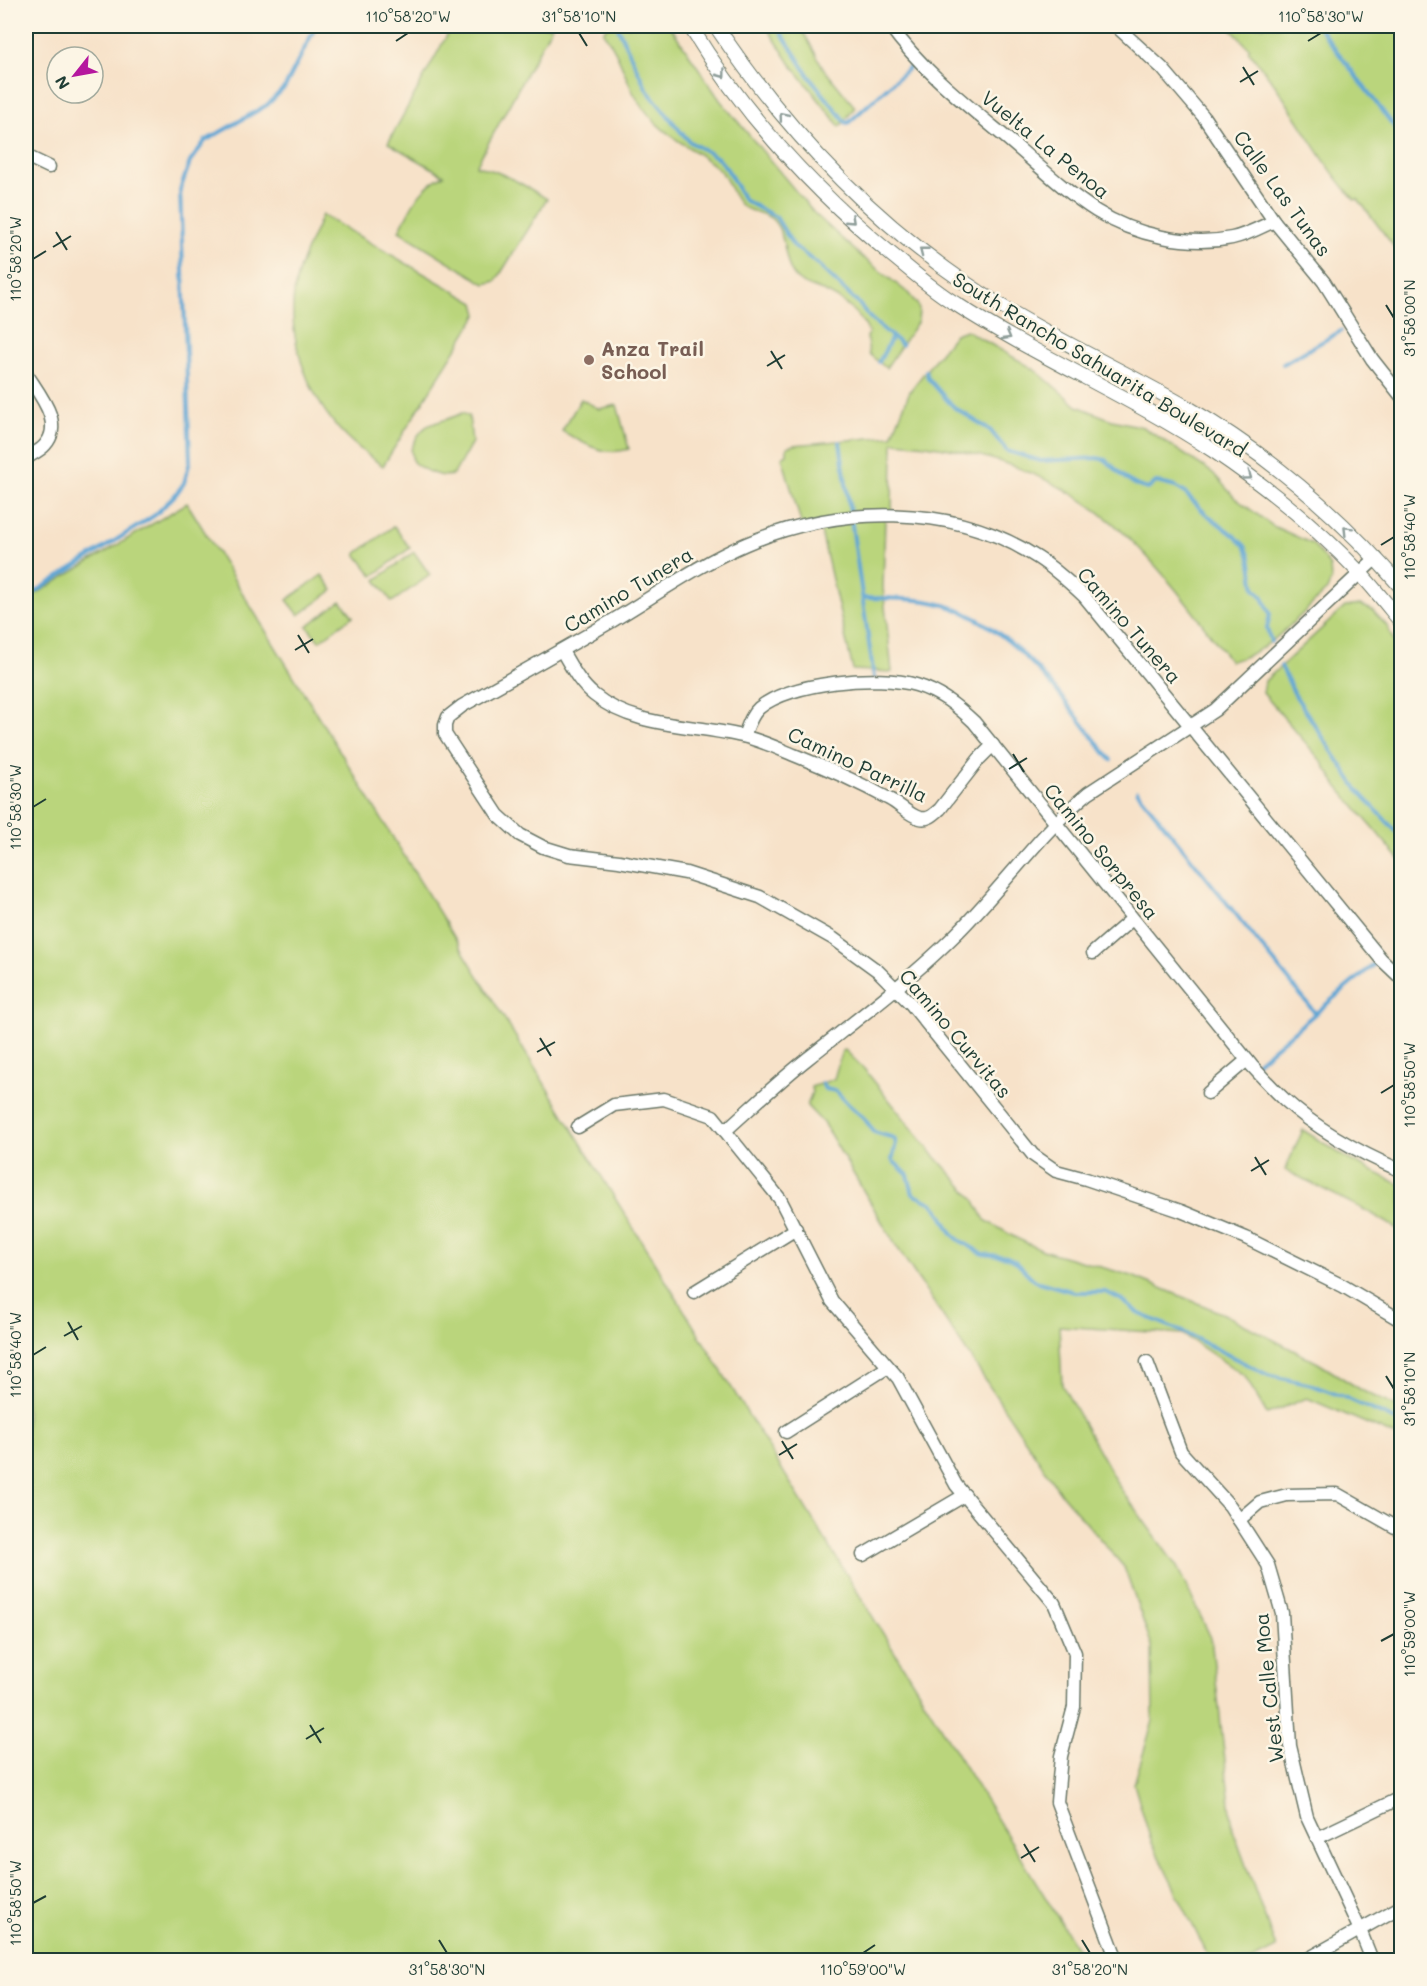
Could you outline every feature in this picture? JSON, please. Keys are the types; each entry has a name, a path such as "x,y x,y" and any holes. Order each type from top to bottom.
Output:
{"street":[{"name":"South Rancho Sahuarita Boulevard","path":"690,26 746,106 807,177 858,227 953,303 1000,332 1162,419 1215,452 1266,489 1297,514 1360,573 1401,623"},
{"name":"South Rancho Sahuarita Boulevard","path":"716,26 750,75 793,128 857,195 896,229 943,267 992,300 1227,432 1313,498 1376,558 1401,588"},
{"name":"Vuelta La Penoa","path":"890,26 943,85 1080,200 1118,223 1138,231 1168,238 1214,240 1249,233 1274,221"},
{"name":"Calle Las Tunas","path":"1116,26 1162,68 1203,116 1274,221 1323,282 1372,359 1401,397"},
{"path":"26,156 49,167"},
{"path":"26,373 52,419 53,430 50,439 43,447 26,458"},
{"name":"Camino Tunera","path":"445,725 448,717 462,706 746,544 809,525 847,518 885,516 929,518 987,531 1037,557 1058,572 1084,596 1381,959 1401,979"},
{"path":"725,1131 807,1058 895,989 951,939 1006,881 1054,823 1088,793 1215,710 1376,558"},
{"name":"Camino Parrilla","path":"562,651 581,682 592,694 617,710 640,718 744,736 825,767 892,800 917,818 933,815 993,745"},
{"name":"Camino Sorpresa","path":"744,736 752,716 759,708 781,694 822,684 902,682 931,690 952,702 974,722 1247,1060 1286,1101 1316,1125 1348,1146 1401,1171"},
{"name":"Camino Curvitas","path":"445,725 445,734 452,747 498,815 520,835 543,847 568,855 686,873 760,897 834,939 878,971 936,1034 1027,1148 1044,1164 1066,1175 1213,1223 1343,1286 1401,1321"},
{"path":"1093,953 1132,919"},
{"path":"1208,1093 1247,1060"},
{"path":"578,1127 614,1105 664,1099 713,1116 780,1199 832,1301 898,1378 956,1485 1054,1603 1075,1653 1074,1707 1060,1756 1056,1802 1119,1960"},
{"path":"694,1292 796,1229"},
{"name":"West Calle Moa","path":"1148,1362 1181,1452 1230,1506 1268,1565 1282,1613 1290,1746 1307,1817 1360,1929 1372,1960"},
{"path":"786,1432 888,1367"},
{"path":"1239,1520 1260,1502 1287,1495 1337,1494 1401,1531"},
{"path":"862,1555 965,1495"},
{"path":"1317,1838 1401,1797"},
{"path":"1306,1960 1401,1906"}],"green space":[{"path":"452,26 552,26 476,166 504,175 547,199 496,281 485,284 399,231 422,192 444,175 388,143"},
{"path":"607,26 670,26 720,100 814,213 860,255 908,293 917,304 918,321 886,368 869,354 867,337 869,333 856,313 837,298 804,284 793,274 781,235 774,221 742,206 720,171 662,129 640,104 603,32"},
{"path":"766,26 800,26 824,69 855,107 840,127 790,63"},
{"path":"1228,26 1401,26 1401,256 1358,199 1355,200 1333,174 1277,88 1248,51 1250,49"},
{"path":"322,215 475,303 478,314 383,466 348,439 327,414 308,380 296,344 293,306 295,287 303,260"},
{"path":"966,330 1034,369 1077,406 1112,420 1143,427 1213,473 1235,498 1273,526 1313,544 1330,566 1331,580 1327,590 1271,642 1244,657 1230,661 1181,596 1140,549 1101,514 1075,496 1018,468 987,458 956,450 893,442 892,516 885,516 883,588 892,672 853,670 819,523 802,526 782,457 787,454 787,447 794,445 892,436 910,391 955,334"},
{"path":"581,399 599,409 617,405 629,449 611,451 594,448 562,431"},
{"path":"462,413 469,416 472,442 454,474 438,475 413,462 411,450 416,439 426,427"},
{"path":"187,503 1084,1960 26,1960 26,600"},
{"path":"394,526 410,548 373,576 356,554"},
{"path":"414,552 430,575 392,602 376,580"},
{"path":"322,575 333,590 299,615 287,600"},
{"path":"341,601 353,616 319,641 307,626"},
{"path":"1360,605 1372,610 1387,626 1401,657 1401,861 1263,693 1265,681 1345,607"},
{"path":"845,1050 865,1070 931,1152 974,1199 985,1220 1042,1250 1132,1276 1224,1314 1318,1363 1363,1391 1401,1409 1401,1438 1307,1398 1267,1414 1245,1376 1182,1334 1059,1326 1062,1385 1118,1485 1177,1567 1211,1638 1233,1830 1276,1948 1252,1960 1210,1960 1151,1841 1134,1784 1153,1721 1152,1646 1124,1567 1059,1491 895,1244 824,1124 807,1106 812,1092 811,1087 834,1079 842,1051"},
{"path":"1303,1130 1350,1160 1401,1185 1401,1231 1369,1212 1285,1170"}],"waterway":[{"path":"26,598 155,515 184,483 190,461 180,190 190,162 205,141 267,105 285,87 316,26"},
{"path":"617,26 647,90 681,132 690,142 718,158 727,169 744,200 776,217 793,245 817,264 859,304 871,319 902,345"},
{"path":"777,26 809,76 847,124 912,65"},
{"path":"1318,26 1402,137"},
{"path":"1283,364 1341,331"},
{"path":"879,362 892,337"},
{"path":"926,371 928,378 955,408 990,430 1007,451 1041,461 1097,458 1106,460 1127,480 1138,486 1148,489 1156,482 1176,487 1184,492 1206,514 1245,546 1250,557 1255,589 1263,597 1270,614 1267,628 1271,642"},
{"path":"840,442 874,678"},
{"path":"864,598 932,602 960,611 987,625 1011,643 1034,665 1055,688 1111,760"},
{"path":"1281,666 1295,695 1357,789 1402,838"},
{"path":"1137,791 1315,1013"},
{"path":"1255,1064 1378,961"},
{"path":"822,1083 825,1089 836,1091 864,1118 874,1132 894,1138 896,1143 892,1160 908,1175 913,1194 932,1203 940,1212 952,1234 959,1240 983,1254 1007,1257 1015,1261 1035,1281 1074,1292 1106,1292 1140,1314 1181,1331 1268,1375 1312,1385 1402,1423"}],"place":[{"name":"Anza Trail School","path":"589,360"}]}
